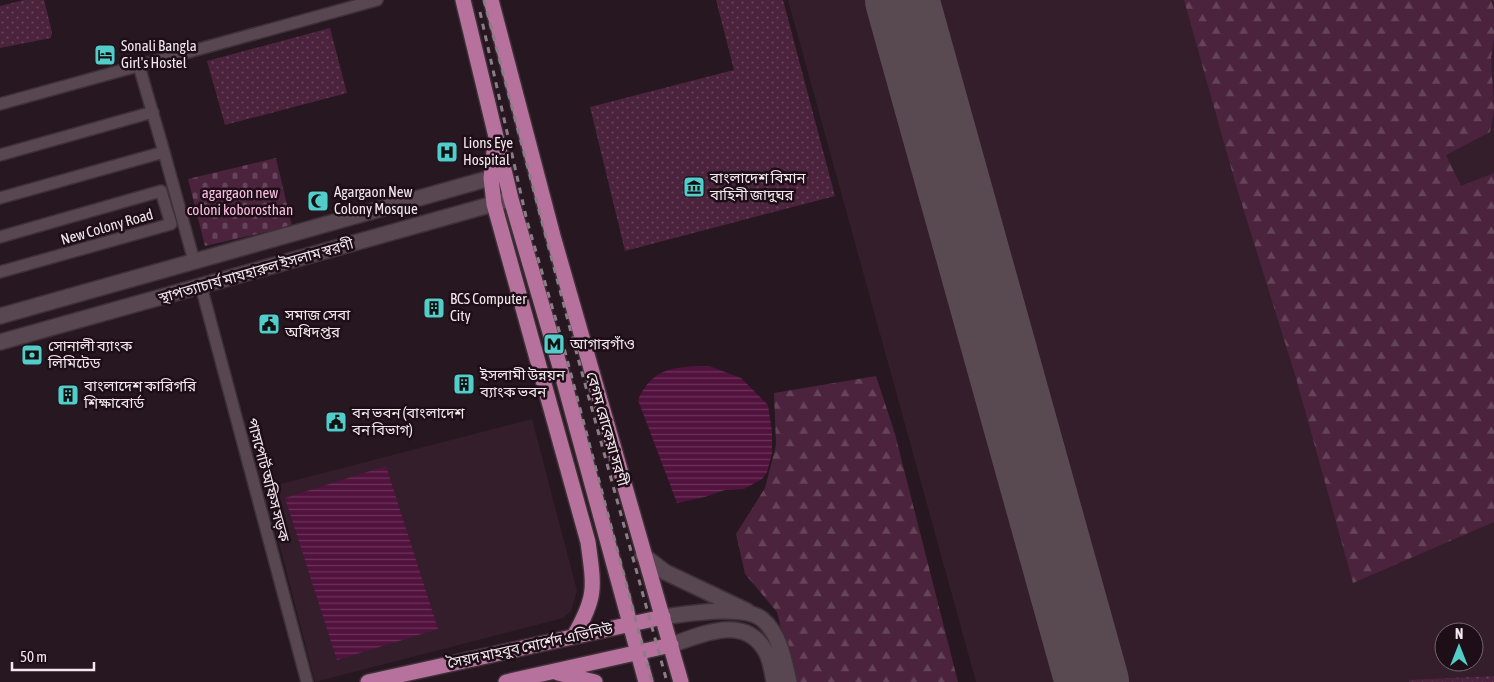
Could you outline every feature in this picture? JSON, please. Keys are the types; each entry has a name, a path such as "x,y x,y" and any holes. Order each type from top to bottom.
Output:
{"main road":[{"name":"বেগম রোকেয়া সরণী","path":"464,0 496,138 498,176 511,199 646,682"},
{"name":"বেগম রোকেয়া সরণী","path":"492,0 552,236 681,682"},
{"path":"498,176 494,204 588,542 594,588 586,616 574,636"},
{"name":"সৈয়দ মাহবুব মোর্শেদ এভিনিউ","path":"368,682 663,617"},
{"name":"সৈয়দ মাহবুব মোর্শেদ এভিনিউ","path":"506,682 671,645"},
{"path":"551,672 595,682"}],"street":[{"path":"0,104 377,0"},
{"path":"139,66 201,286"},
{"path":"0,155 152,112"},
{"path":"0,198 164,152"},
{"name":"স্থাপত্যাচার্য মাযহারুল ইসলাম স্বরণী","path":"0,316 498,176"},
{"name":"New Colony Road","path":"0,237 161,191 171,224 0,272"},
{"name":"স্থাপত্যাচার্য মাযহারুল ইসলাম স্বরণী","path":"0,342 511,199"},
{"name":"পাসপোর্ট অফিস সড়ক","path":"201,286 307,682"},
{"path":"643,556 665,572 735,604 762,620 774,635 782,654 789,682"},
{"path":"663,617 720,611 755,615"},
{"path":"671,645 716,630 744,631 756,640 766,652 774,682"}],"shaded area":[{"path":"788,0 1494,0 1494,682 976,682"},
{"path":"709,366 741,378 768,405 772,432 772,453 767,472 762,479 744,489 725,490 705,497 677,503 638,400 651,380 658,375 676,368"},
{"path":"532,419 577,591 571,611 563,618 315,682 265,488"},
{"path":"386,466 438,629 337,660 285,498"}],"green space":[{"path":"24,0 44,0 52,32 51,38 0,48 0,6"},
{"path":"716,0 783,0 835,196 625,251 590,107 734,70"},
{"path":"1184,0 1491,0 1494,9 1494,39 1491,57 1494,110 1490,132 1446,155 1461,186 1494,173 1494,522 1353,583 1296,378 1235,182"},
{"path":"330,28 347,93 225,125 207,61"},
{"name":"agargaon new coloni koborosthan","path":"276,158 292,226 205,246 188,179"},
{"path":"876,376 895,434 958,682 794,682 777,612 745,574 736,534 765,488 776,445 774,393"},
{"path":"1494,676 1494,682 1409,682 1409,680"}],"runway":[{"path":"902,0 1092,682"}],"railway":[{"path":"484,0 573,340 667,682"},
{"path":"480,12 527,221 563,344 652,682"}],"place":[{"name":"Sonali Bangla Girl's Hostel","path":"105,55"},
{"name":"Lions Eye Hospital","path":"447,152"},
{"name":"বাংলাদেশ বিমান বাহিনী জাদুঘর","path":"694,187"},
{"name":"Agargaon New Colony Mosque","path":"318,201"},
{"name":"BCS Computer City","path":"434,308"},
{"name":"সমাজ সেবা অধিদপ্তর","path":"269,324"},
{"name":"আগারগাঁও","path":"554,344"},
{"name":"সোনালী ব্যাংক লিমিটেড","path":"32,355"},
{"name":"ইসলামী উন্নয়ন ব্যাংক ভবন","path":"464,384"},
{"name":"বাংলাদেশ কারিগরি শিক্ষাবোর্ড","path":"68,395"},
{"name":"বন ভবন (বাংলাদেশ বন বিভাগ)","path":"336,422"}]}
